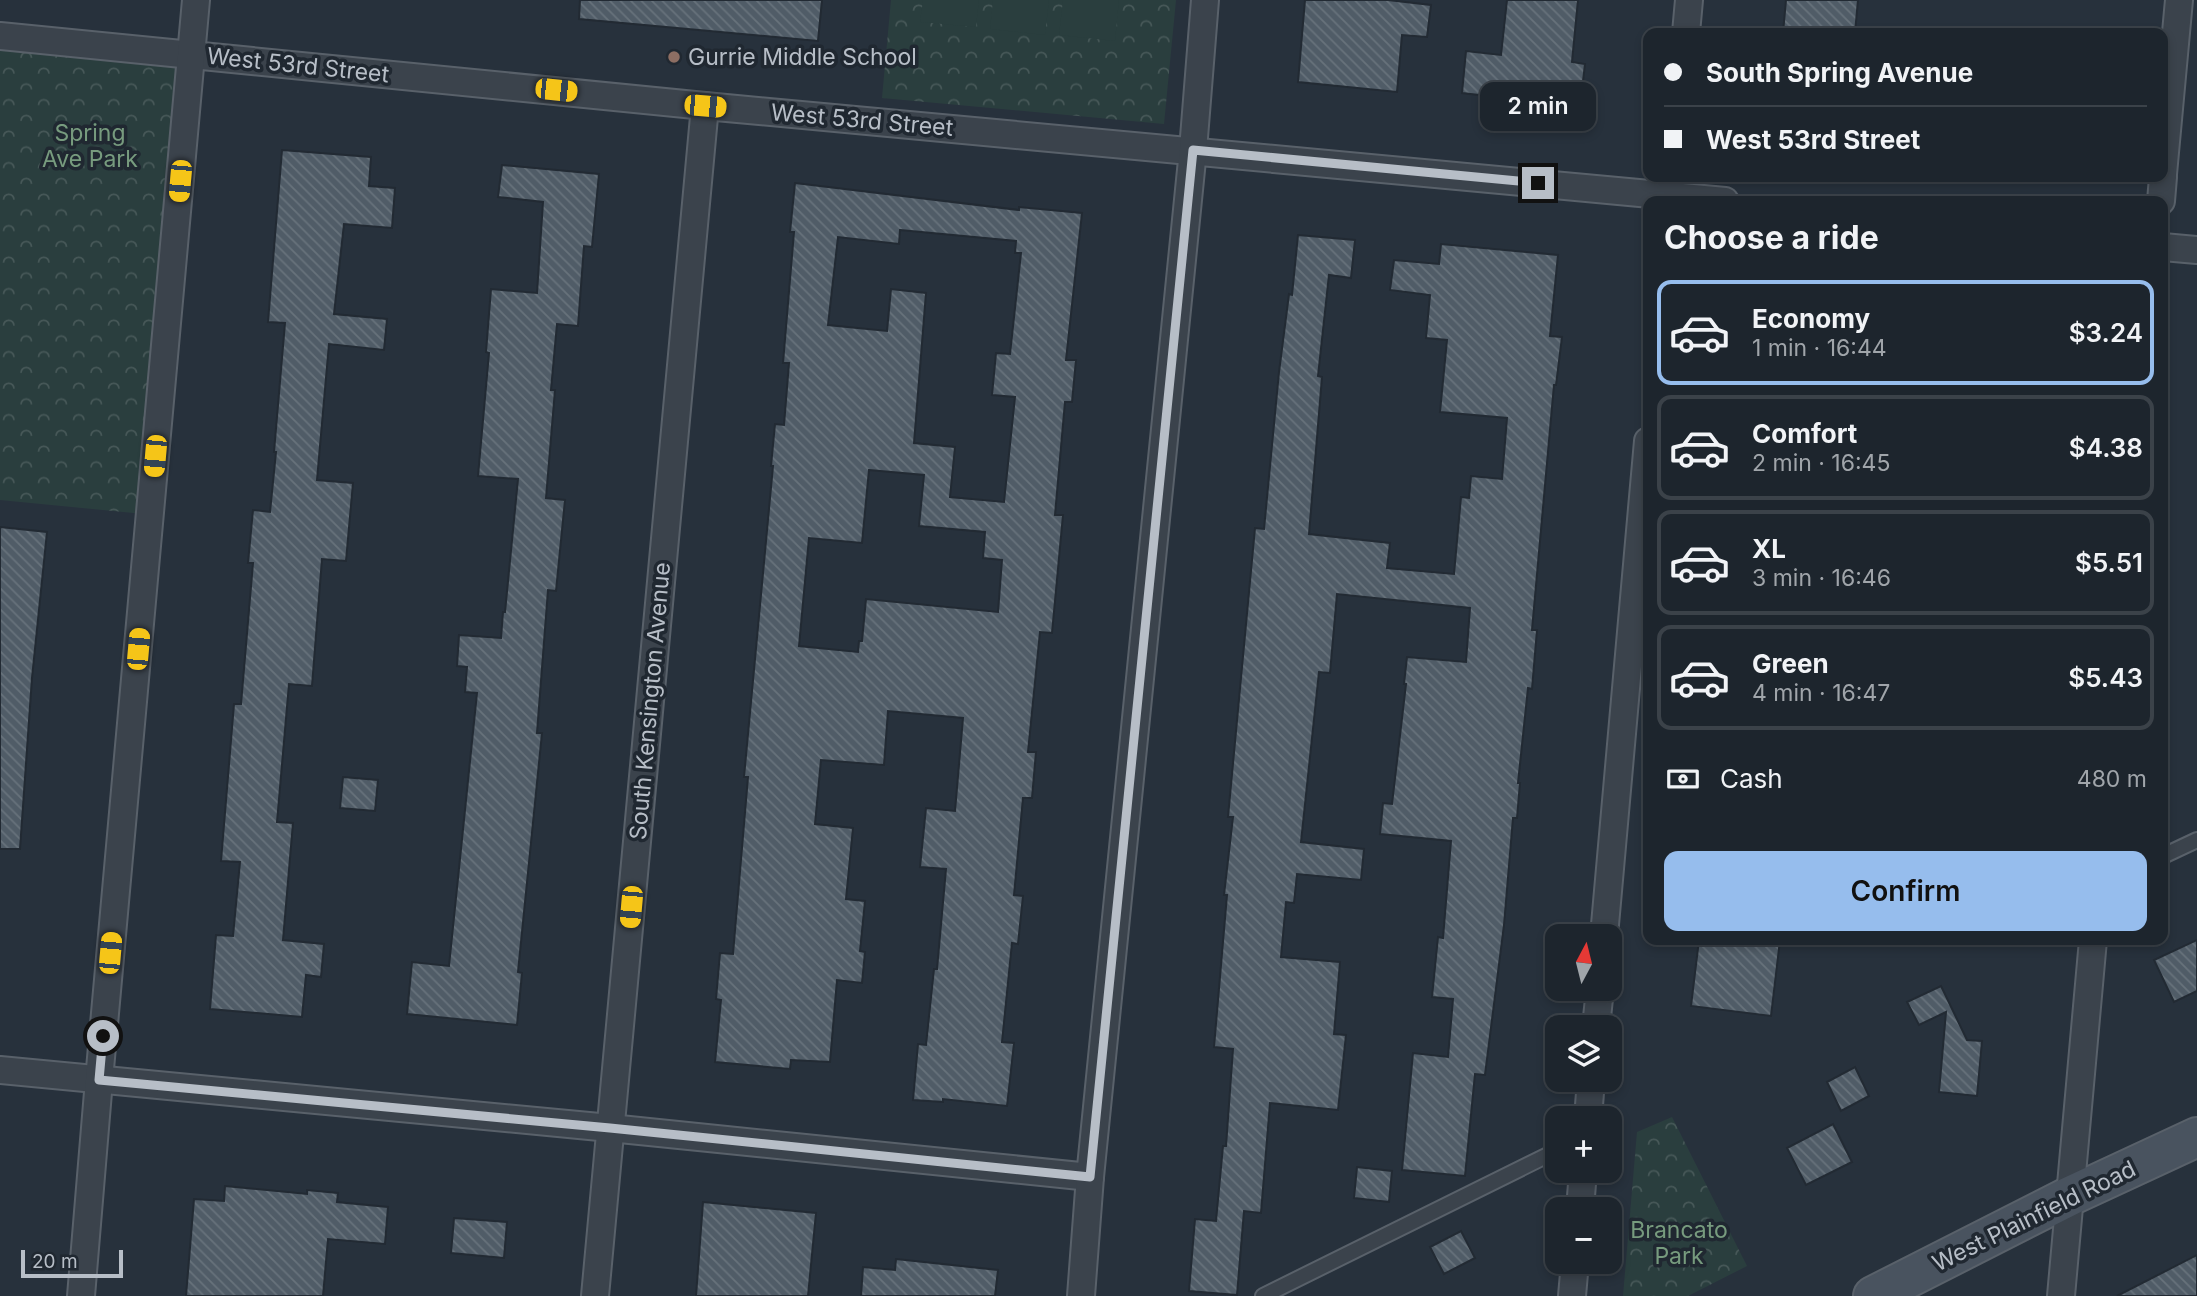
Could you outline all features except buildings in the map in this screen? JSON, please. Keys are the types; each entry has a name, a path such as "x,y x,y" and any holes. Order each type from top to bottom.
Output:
{"main road":[{"name":"West Plainfield Road","path":"1873,1296 2070,1196 2197,1138"}],"street":[{"path":"81,1296 196,0"},
{"path":"1081,1296 1090,1177 1193,150 1205,0"},
{"path":"1686,28 1689,0"},
{"path":"2168,120 2179,0"},
{"name":"West 53rd Street","path":"0,36 705,106 1671,191 1698,196"},
{"name":"South Kensington Avenue","path":"595,1296 705,106"},
{"path":"2168,247 2197,250"},
{"path":"1605,924 1643,497"},
{"path":"2061,1296 2093,945"},
{"path":"0,1070 1090,1177"},
{"path":"1572,1296 1574,1274"}],"lane":[{"path":"2168,854 2197,839"},
{"path":"1263,1296 1545,1156"}],"green space":[{"path":"891,0 1176,0 1164,124 882,98"},
{"path":"923,0 979,0 976,27 920,22"},
{"path":"993,0 1049,0 1045,35 990,29"},
{"path":"1063,0 1119,0 1115,41 1059,35"},
{"name":"Spring Ave Park","path":"0,47 186,64 144,514 0,500"},
{"name":"Brancato Park","path":"1672,1117 1747,1266 1688,1296 1623,1296 1637,1132"}],"place":[{"name":"Gurrie Middle School","path":"674,57"}],"route":[{"path":"103,1036 99,1080 1090,1177 1193,150 1538,183"}]}
